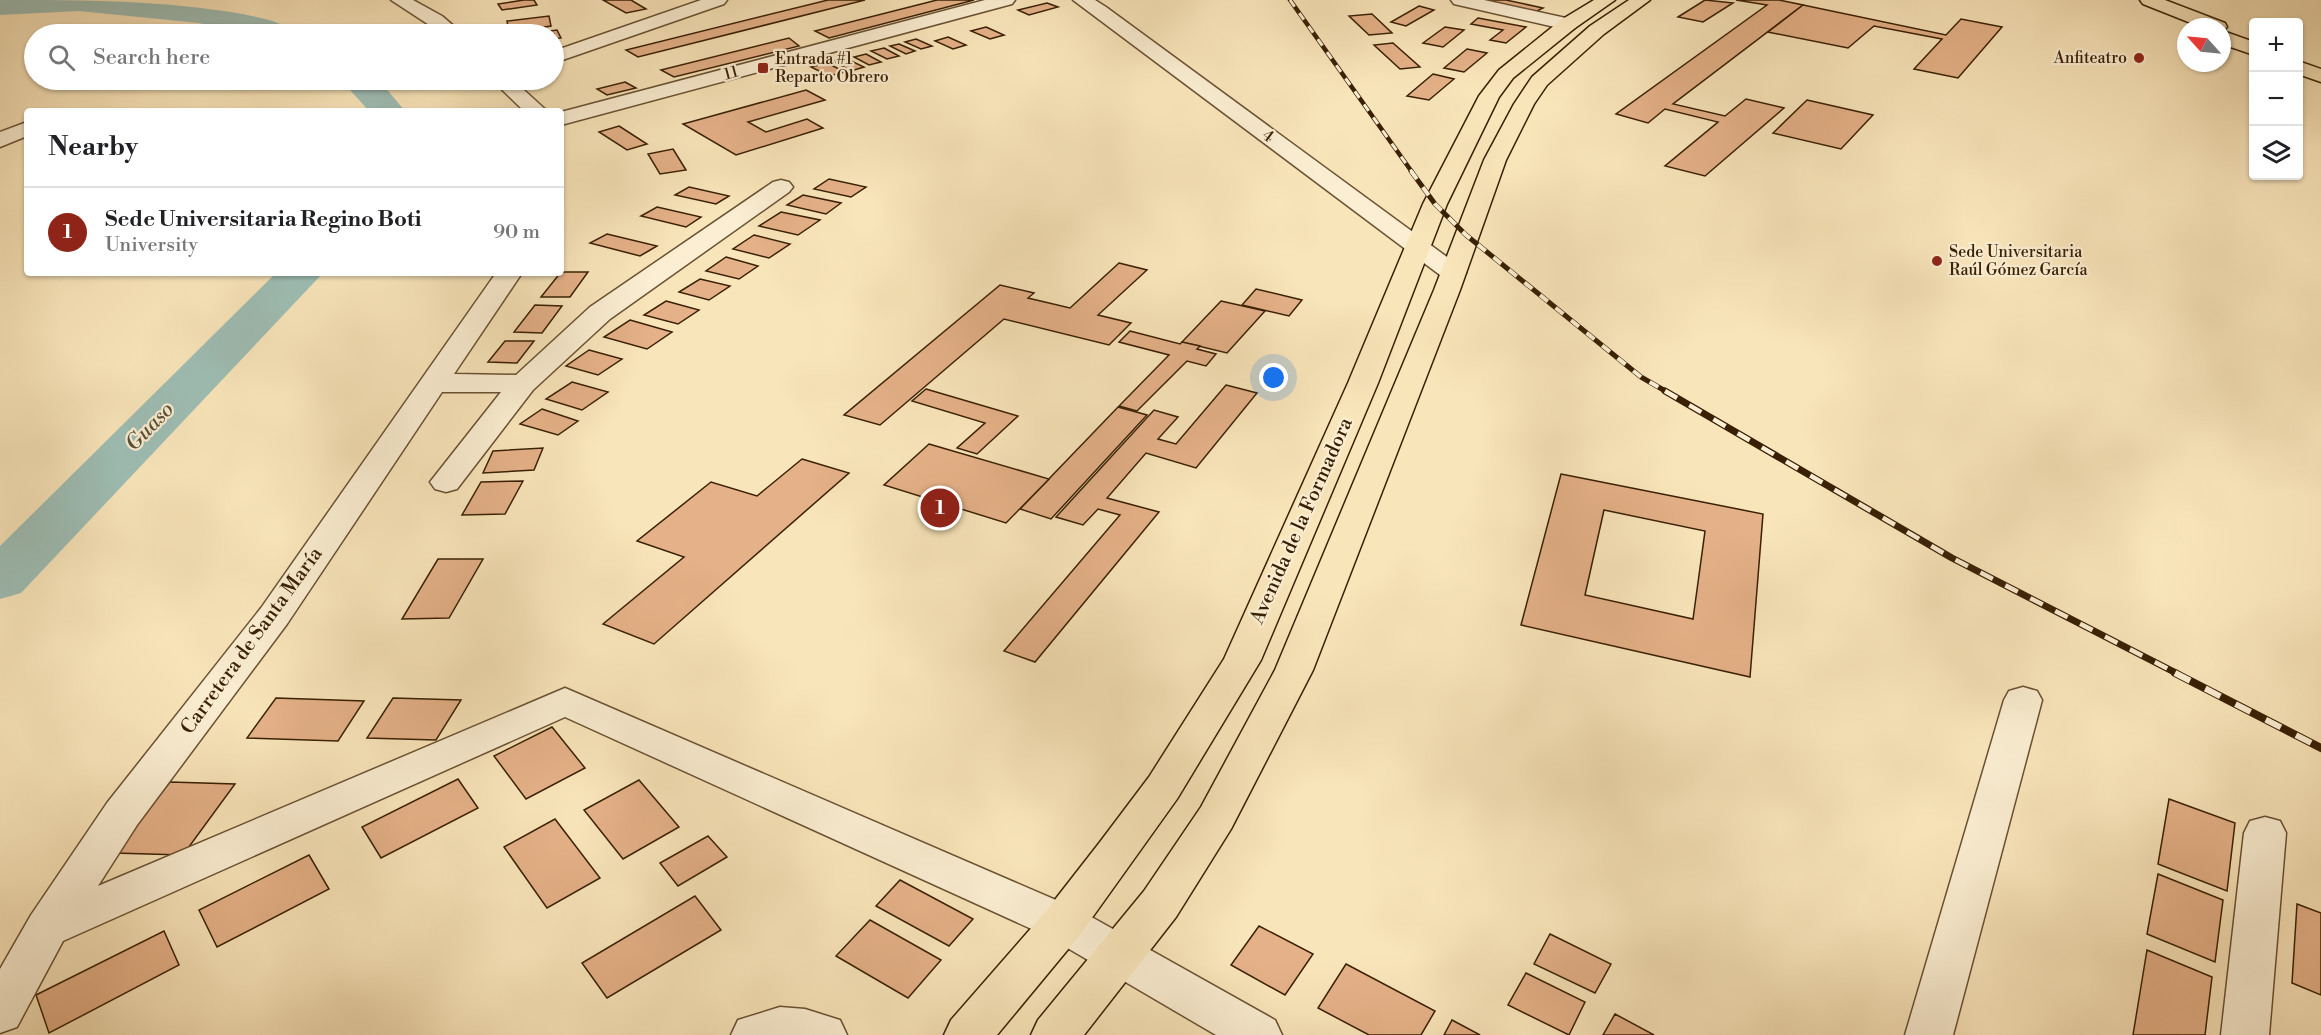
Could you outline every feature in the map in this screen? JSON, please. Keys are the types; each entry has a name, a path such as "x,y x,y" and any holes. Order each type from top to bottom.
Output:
{"main road":[{"name":"Avenida de la Formadora","path":"968,1035 1063,923 1163,788 1242,660 1419,248 1435,204 1489,96 1506,74 1568,24 1606,0"},
{"path":"1055,1035 1160,904 1216,818 1294,670 1453,273 1495,160 1524,104 1539,81 1597,30 1641,0"},
{"path":"2128,0 2177,19"},
{"path":"2149,0 2195,18"},
{"path":"2231,32 2249,39"},
{"path":"2231,40 2249,47"},
{"path":"2303,60 2321,67"},
{"path":"2303,69 2321,76"}],"street":[{"path":"400,0 440,24"},
{"path":"656,0 681,14"},
{"path":"564,54 718,0"},
{"name":"11","path":"564,118 1006,0"},
{"name":"4","path":"1082,0 1100,11 1453,273"},
{"path":"1460,0 1568,24"},
{"path":"513,90 533,108"},
{"path":"0,140 24,129"},
{"path":"446,482 523,384 600,313 781,187"},
{"name":"Carretera de Santa María","path":"0,1012 47,928 122,814 274,616 507,276"},
{"path":"435,383 523,384"},
{"path":"1929,1035 2023,700"},
{"path":"47,928 565,701 1063,923 1258,1035"},
{"path":"2245,1035 2265,833"},
{"path":"755,1035 768,1028 794,1026 823,1035"}],"building":[{"path":"534,0 537,5 502,10 498,4"},
{"path":"603,0 631,0 646,9 626,13"},
{"path":"828,0 865,0 638,57 626,50"},
{"path":"937,0 974,0 829,38 815,31"},
{"path":"1478,0 1506,0 1543,8 1535,12"},
{"path":"1705,0 1733,3 1703,22 1678,17"},
{"path":"1736,0 1779,0 1803,5 1673,104 1725,116 1746,99 1784,108 1705,176 1665,166 1718,122 1665,109 1648,123 1616,114 1767,5"},
{"path":"1047,3 1058,7 1029,15 1018,10"},
{"path":"1803,5 1946,35 1961,19 2002,27 1958,78 1914,69 1942,39 1874,26 1848,48 1768,32"},
{"path":"1419,6 1434,10 1406,26 1391,22"},
{"path":"1372,14 1392,33 1369,35 1349,16"},
{"path":"549,16 551,24 508,24 507,21"},
{"path":"1478,18 1526,27 1506,43 1490,40 1503,30 1471,24"},
{"path":"986,27 1004,35 990,39 971,31"},
{"path":"1445,27 1464,30 1443,47 1423,43"},
{"path":"948,37 966,45 953,49 935,41"},
{"path":"789,38 799,46 674,77 661,70"},
{"path":"916,39 932,46 921,49 905,42"},
{"path":"1393,43 1420,67 1400,69 1374,45"},
{"path":"899,44 915,51 906,54 890,46"},
{"path":"884,48 899,56 887,59 871,51"},
{"path":"1467,49 1487,53 1464,72 1444,68"},
{"path":"866,54 881,62 869,65 854,57"},
{"path":"845,58 864,67 851,71 833,61"},
{"path":"827,63 845,72 829,76 811,67"},
{"path":"1433,74 1454,79 1429,100 1407,96"},
{"path":"625,82 636,88 607,95 597,89"},
{"path":"806,90 825,100 748,122 766,132 807,119 823,128 736,155 683,124"},
{"path":"1807,100 1873,115 1841,149 1773,133"},
{"path":"619,126 647,144 627,150 599,132"},
{"path":"673,149 686,170 660,174 648,154"},
{"path":"829,179 866,187 851,197 814,189"},
{"path":"689,187 729,196 716,204 675,195"},
{"path":"803,195 841,203 826,214 787,205"},
{"path":"657,207 701,217 686,227 641,216"},
{"path":"781,212 820,220 798,235 759,226"},
{"path":"607,234 657,246 640,256 590,243"},
{"path":"754,235 790,244 769,258 733,249"},
{"path":"726,257 758,266 739,279 706,271"},
{"path":"1119,263 1147,270 1098,315 1131,323 1109,345 1004,319 880,425 844,415 1000,285 1034,293 1028,298 1070,308"},
{"path":"564,272 588,272 570,297 541,297 558,276 564,276"},
{"path":"700,279 730,286 709,300 679,292"},
{"path":"1256,289 1302,300 1289,316 1242,305"},
{"path":"666,301 699,310 678,324 644,315"},
{"path":"1221,301 1265,311 1227,353 1182,342"},
{"path":"535,305 562,306 542,333 514,332"},
{"path":"630,320 672,332 647,349 604,337"},
{"path":"1130,331 1180,344 1182,342 1200,346 1197,349 1216,354 1206,366 1187,361 1137,411 1119,406 1169,355 1119,342"},
{"path":"505,341 534,341 517,363 488,362"},
{"path":"589,350 622,359 598,375 566,366"},
{"path":"572,382 608,392 582,410 546,399"},
{"path":"1226,385 1257,393 1196,468 1146,453 1107,498 1159,512 1035,662 1004,651 1120,515 1098,509 1083,525 1056,517 1154,410 1178,417 1158,439 1176,444"},
{"path":"926,389 1018,416 977,454 957,448 985,423 912,401"},
{"path":"1118,407 1147,415 1051,519 1020,509"},
{"path":"542,409 578,421 558,435 520,424"},
{"path":"929,444 1049,479 1006,523 884,485"},
{"path":"543,448 534,470 483,473 493,451"},
{"path":"802,459 849,473 654,644 603,624 684,557 637,541 711,482 757,496"},
{"path":"1561,474 1763,514 1750,677 1521,625","holes":["1604,510 1705,531 1693,619 1585,595"]},
{"path":"523,481 505,514 462,515 481,482"},
{"path":"438,559 483,559 449,618 402,619"},
{"path":"276,698 364,701 338,741 247,738"},
{"path":"393,698 461,700 436,740 367,738"},
{"path":"552,727 585,768 526,799 494,756"},
{"path":"458,779 478,808 381,858 362,827"},
{"path":"639,780 679,827 623,859 584,810"},
{"path":"170,782 235,784 183,855 114,853"},
{"path":"2169,799 2235,823 2227,891 2158,864"},
{"path":"555,819 600,878 547,908 504,847"},
{"path":"708,836 727,857 678,886 660,863"},
{"path":"309,855 329,889 217,947 199,910"},
{"path":"2158,874 2223,900 2215,962 2147,934"},
{"path":"900,880 973,919 949,946 876,906"},
{"path":"695,896 721,930 607,998 582,963"},
{"path":"2297,904 2321,913 2321,995 2292,983"},
{"path":"870,920 941,960 908,998 836,956"},
{"path":"1259,926 1313,954 1285,995 1231,965"},
{"path":"164,931 179,965 49,1033 36,995"},
{"path":"1550,934 1611,964 1595,993 1534,964"},
{"path":"2147,950 2212,977 2205,1035 2133,1035"},
{"path":"1346,964 1435,1011 1421,1035 1369,1035 1318,1008"},
{"path":"1526,973 1585,1002 1569,1035 1508,1005"},
{"path":"1615,1014 1654,1035 1603,1035"},
{"path":"1452,1020 1480,1035 1444,1035"}],"waterway":[{"name":"Guaso","path":"0,6 79,2 199,14 245,24"},
{"name":"Guaso","path":"371,90 385,108"},
{"name":"Guaso","path":"0,580 298,276"}],"railway":[{"path":"1290,0 1412,172"},
{"path":"1411,171 1435,204 1466,235 1641,377 1667,392"},
{"path":"1665,391 1952,558 2178,674"},
{"path":"2175,673 2321,748"}],"place":[{"name":"Anfiteatro","path":"2139,58"},
{"name":"Entrada #1 Reparto Obrero","path":"763,68"},
{"name":"Sede Universitaria Raúl Gómez García","path":"1937,261"},
{"name":"Sede Universitaria Regino Boti","path":"940,508"}]}
